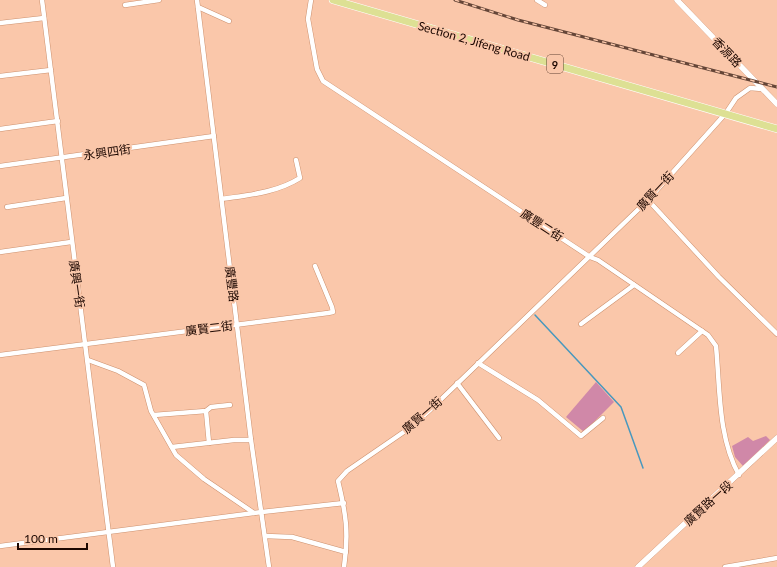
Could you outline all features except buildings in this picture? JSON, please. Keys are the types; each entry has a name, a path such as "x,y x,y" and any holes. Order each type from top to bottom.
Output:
{"main road":[{"name":"Section 2, Jifeng Road","path":"333,0 777,129"}],"street":[{"name":"廣興一街","path":"42,0 58,121 71,242 88,360 113,567"},
{"path":"125,5 159,0"},
{"name":"廣豐路","path":"197,0 251,440 269,567"},
{"name":"廣豐二街","path":"311,0 308,20 317,70 323,81 590,257 598,260 708,335 716,346 725,439 729,455 739,475"},
{"path":"537,0 545,4"},
{"name":"香源路","path":"677,0 777,104"},
{"path":"198,8 229,21"},
{"path":"0,24 44,18"},
{"path":"0,76 51,70"},
{"name":"廣賢一街","path":"344,504 339,479 418,421 590,257 648,200 726,113 736,98 750,88 762,89"},
{"path":"0,129 58,121"},
{"name":"永興四街","path":"0,166 214,136"},
{"path":"222,199 276,190 291,184 300,178 296,160"},
{"path":"7,207 66,198"},
{"path":"648,200 719,277 777,334"},
{"path":"0,252 71,242"},
{"name":"廣賢二街","path":"0,355 333,312 315,266"},
{"path":"581,324 634,285"},
{"path":"678,353 702,331"},
{"path":"88,360 118,371 144,385 154,415 176,455 194,472 254,513"},
{"path":"478,363 538,400 581,436 603,418"},
{"path":"457,383 499,438"},
{"path":"154,415 206,411 210,407 230,405"},
{"path":"206,411 209,443"},
{"name":"廣賢路一段","path":"638,567 739,475 777,438"},
{"path":"172,447 234,440 251,440"},
{"path":"0,546 262,512 344,504 347,526 344,567"},
{"path":"265,536 292,537 346,552"},
{"path":"725,567 777,558"}],"shaded area":[{"path":"596,382 614,402 584,432 566,417"},
{"path":"766,436 770,440 743,466 735,457 732,446 748,437 753,441"}],"waterway":[{"path":"535,315 621,407 643,468"}],"railway":[{"path":"455,0 518,20 777,87"}]}
